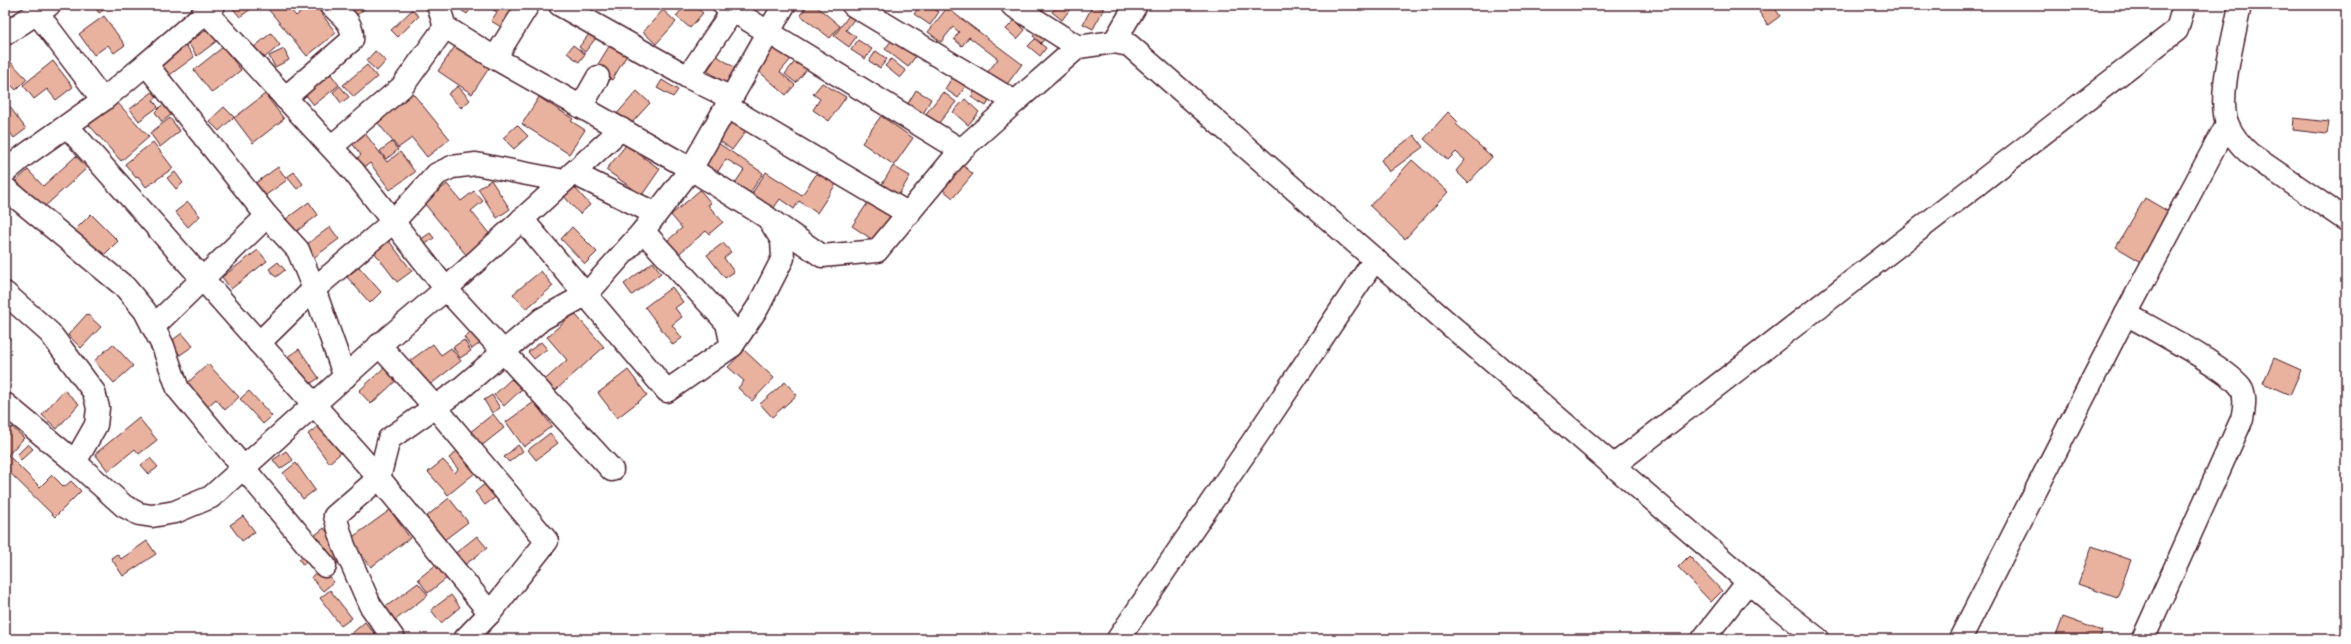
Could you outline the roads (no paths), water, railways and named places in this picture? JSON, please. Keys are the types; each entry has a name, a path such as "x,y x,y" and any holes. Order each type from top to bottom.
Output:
{"street":[{"path":"285,98 352,40 353,31 348,22 331,5"},
{"path":"438,5 445,27 495,58 691,169 768,218 822,256 877,251 961,150 1078,47 1114,42 1129,44 1613,466 1748,582 1818,639"},
{"path":"495,58 528,5"},
{"path":"560,5 688,77 909,214"},
{"path":"394,639 370,605 344,546 335,516 378,478 389,439 436,408 503,350 542,319 587,294 643,231 691,169 784,5"},
{"path":"854,5 1016,102"},
{"path":"1012,5 1078,47"},
{"path":"1114,42 1136,5"},
{"path":"1613,466 2177,30 2184,5"},
{"path":"2240,5 2223,101 2227,124 2237,141 2250,154 2346,220"},
{"path":"688,77 728,8 961,150"},
{"path":"5,34 43,9 103,100"},
{"path":"5,172 103,100 210,9 285,98 331,147 394,221 446,289 612,470"},
{"path":"331,147 402,87 445,27"},
{"path":"146,64 267,216 298,250 314,289 345,377"},
{"path":"581,107 598,77"},
{"path":"1960,639 2126,314 2227,124"},
{"path":"67,126 378,478 490,612"},
{"path":"5,404 76,462 124,506 139,514 152,516 175,512 211,497 379,346 446,289 621,130"},
{"path":"259,343 314,289 394,221 437,174 452,167 476,164 569,177 656,214"},
{"path":"5,188 125,287 146,311 163,346 178,389 325,566"},
{"path":"153,327 267,216"},
{"path":"522,219 587,294 667,391 732,346 758,307 783,258 782,240 768,218"},
{"path":"643,231 727,323 732,346"},
{"path":"1118,639 1375,259"},
{"path":"5,293 50,333 94,392 98,408 96,425 76,462"},
{"path":"2126,314 2229,374 2242,389 2245,407 2242,419 2143,639"},
{"path":"379,346 436,408 547,541 490,612 465,639"},
{"path":"1703,639 1748,582"}]}
